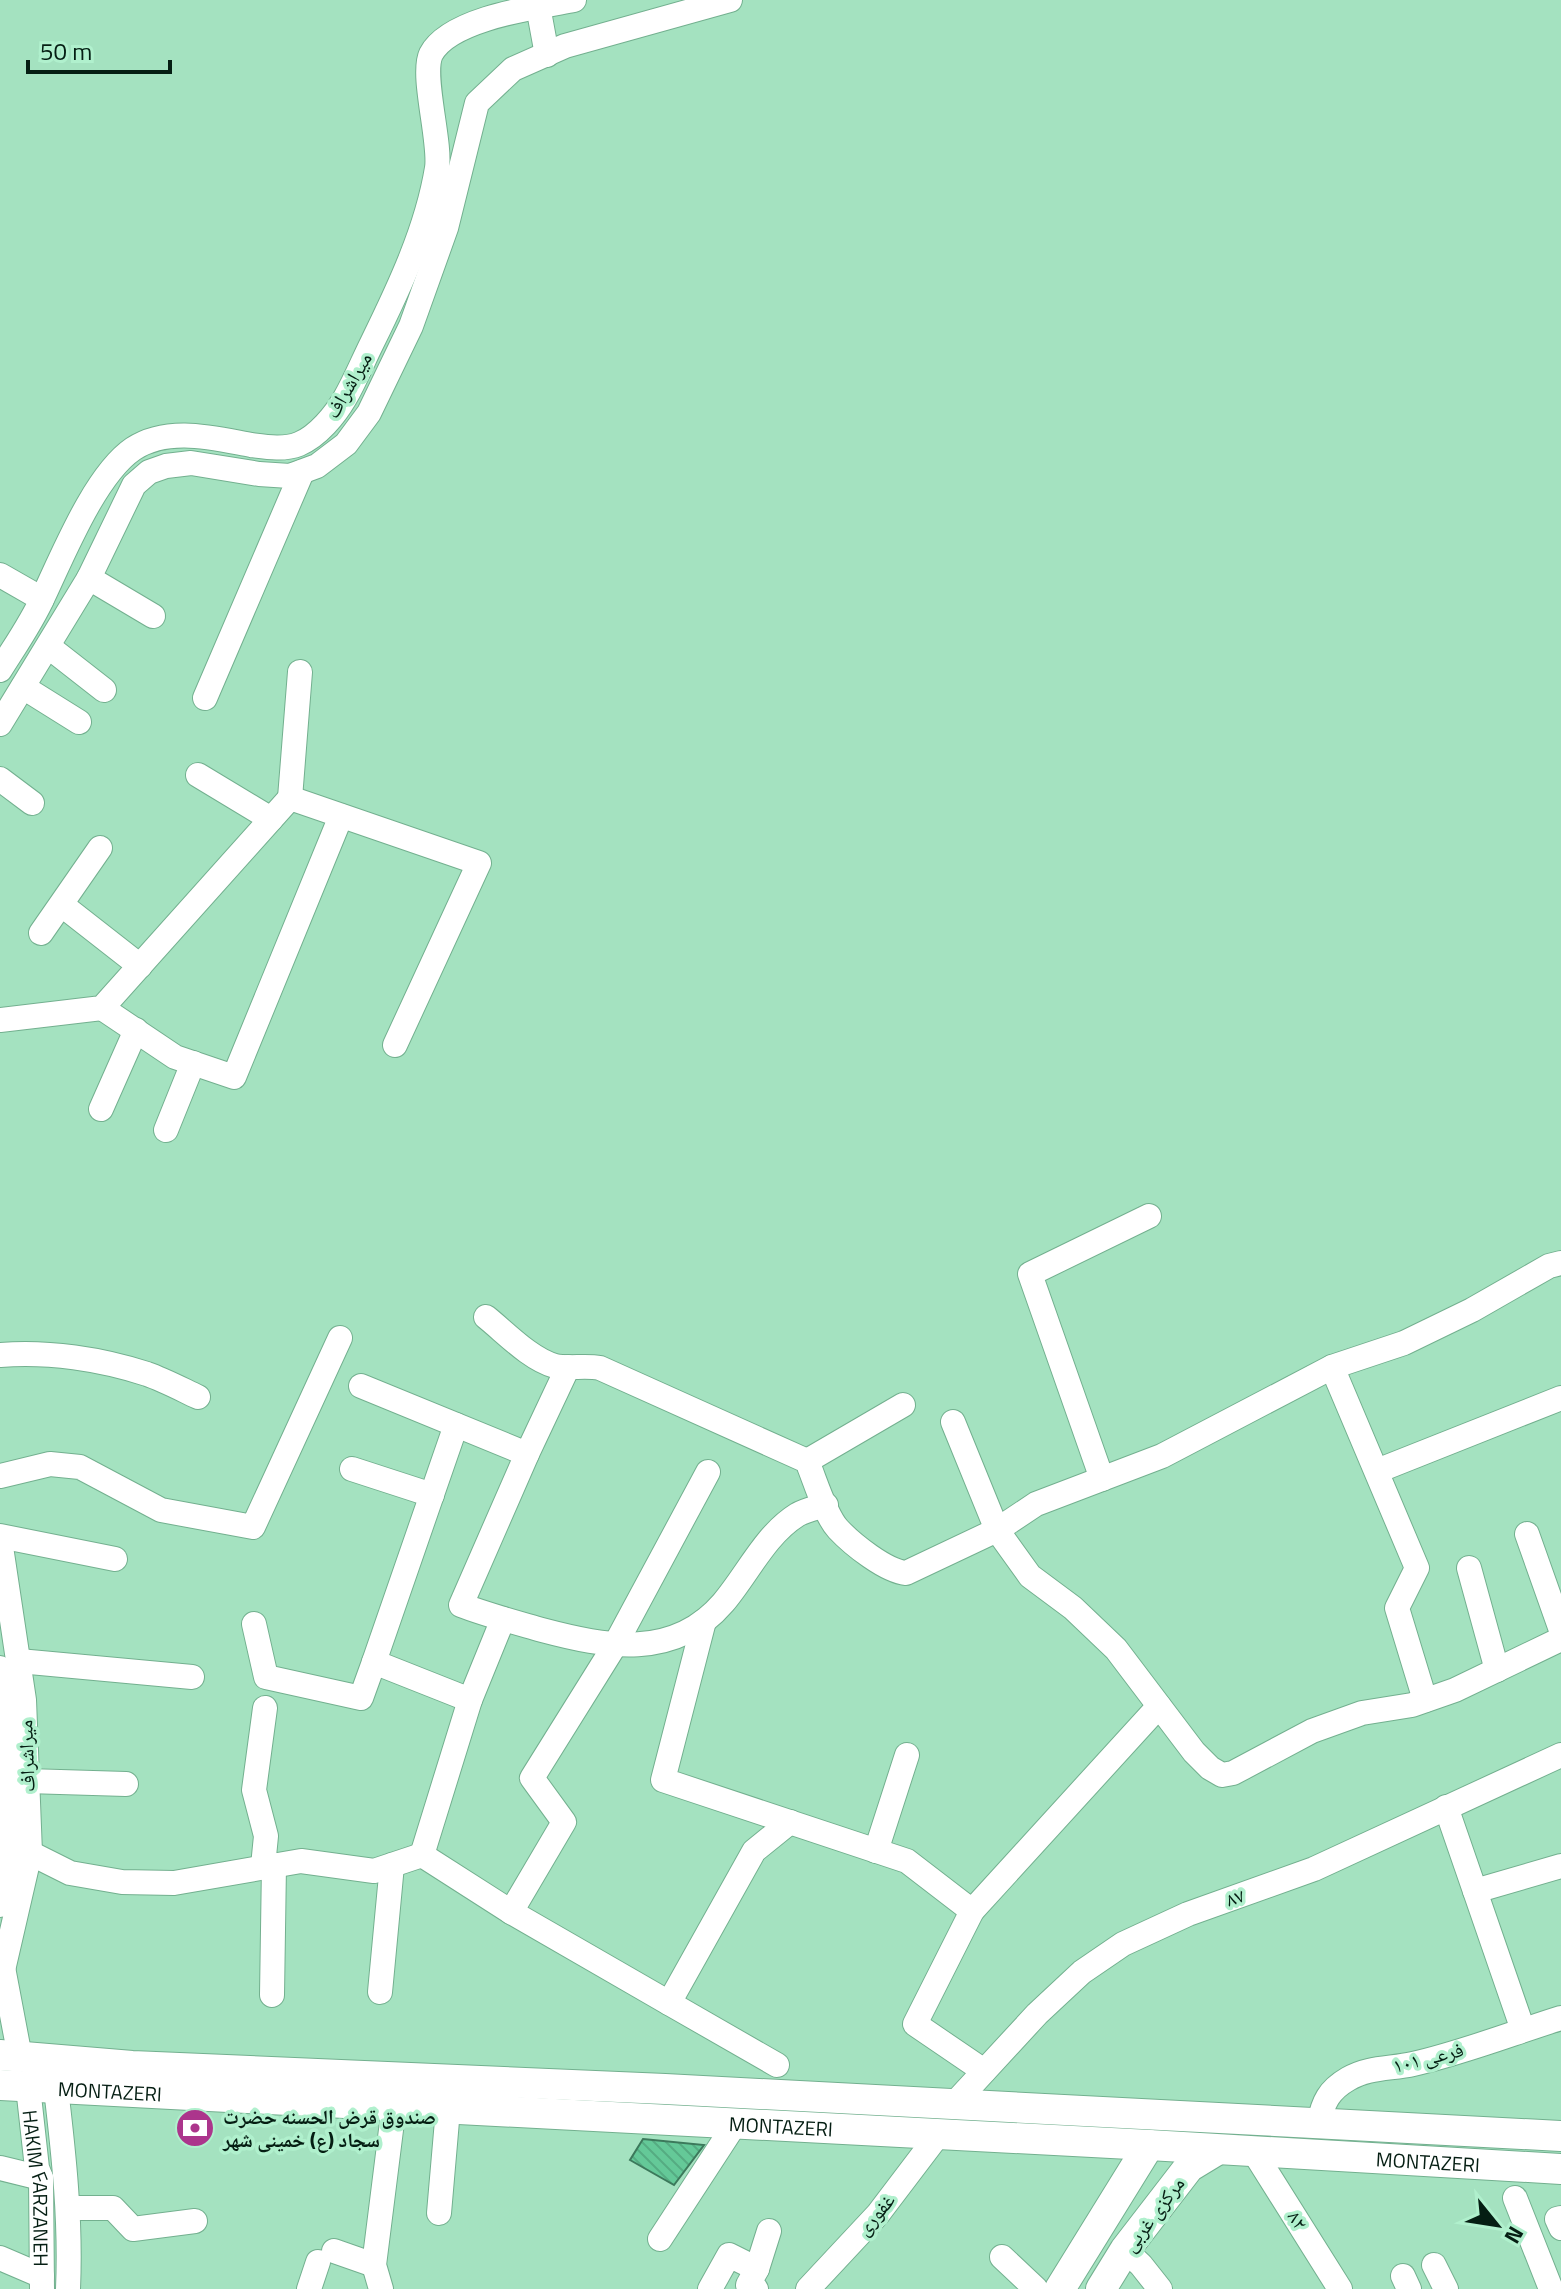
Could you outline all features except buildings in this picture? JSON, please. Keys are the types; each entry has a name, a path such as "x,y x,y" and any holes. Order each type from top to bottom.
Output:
{"main road":[{"name":"MONTAZERI","path":"10,2056 175,2081 394,2106 1561,2169"},
{"name":"MONTAZERI","path":"28,2087 175,2081 954,2104 1561,2136"},
{"name":"مرکزی غربی","path":"1060,2289 1149,2145"},
{"name":"مرکزی غربی","path":"1101,2289 1125,2250 1189,2167 1217,2150"}],"street":[{"name":"میراشراف","path":"6,660 42,599 60,556 112,467 135,448 160,438 192,435 286,448 310,438 326,424 345,398 425,222 437,165 430,56 446,36 510,10 574,0"},
{"path":"538,6 547,55 565,46 730,0"},
{"name":"میراشراف","path":"0,724 89,578 134,485 149,472 191,463 290,476 317,466 346,444 369,413 411,326 441,242 477,103 513,69 547,55"},
{"path":"205,698 302,472"},
{"path":"0,575 42,599"},
{"path":"89,578 153,616"},
{"path":"6,660 104,690"},
{"path":"36,667 79,722"},
{"path":"102,1008 290,798 300,672"},
{"path":"198,775 271,819"},
{"path":"0,779 32,803"},
{"path":"290,798 479,863 395,1045"},
{"path":"0,1020 102,1008 175,1057 234,1077 341,816"},
{"path":"41,933 100,848"},
{"path":"62,905 140,966"},
{"path":"101,1109 136,1030"},
{"path":"166,1130 193,1063"},
{"path":"1102,1479 1030,1274 1149,1216"},
{"path":"486,1317 541,1361 568,1367 600,1368 807,1461 837,1528 895,1572 906,1573 997,1530 1036,1504 1162,1456 1332,1367 1404,1343 1472,1310 1549,1266 1561,1263"},
{"path":"0,1476 50,1464 80,1467 161,1510 253,1527 340,1338"},
{"path":"0,1355 25,1353 87,1360 148,1374 198,1397"},
{"path":"568,1367 461,1605 594,1643 636,1646 678,1635 704,1621 723,1604 783,1526 799,1513 826,1505"},
{"path":"1332,1367 1417,1568 1397,1608 1425,1700"},
{"path":"361,1386 527,1454"},
{"path":"1377,1471 1561,1398"},
{"path":"807,1461 903,1405"},
{"path":"953,1422 997,1530 1030,1576 1073,1608 1116,1649 1194,1752 1222,1775 1233,1773 1312,1731 1362,1713 1425,1700 1455,1690 1561,1639"},
{"path":"254,1624 266,1677 361,1698 456,1425"},
{"path":"352,1469 432,1495"},
{"path":"511,1912 564,1822 532,1778 615,1645 708,1472"},
{"path":"1527,1534 1561,1630"},
{"name":"میراشراف","path":"0,1538 9,1664 24,1700 13,1780 12,1851 0,1905"},
{"path":"0,1538 115,1559"},
{"path":"1469,1568 1497,1670"},
{"path":"422,1855 470,1700 503,1619"},
{"path":"704,1621 663,1780 907,1861 972,1911"},
{"path":"374,1662 470,1700"},
{"path":"9,1664 192,1677"},
{"path":"984,2071 915,2024 972,1911 1159,1706"},
{"path":"265,1708 254,1790 266,1836 272,1995"},
{"path":"876,1851 907,1755"},
{"name":"۸۷","path":"954,2104 1037,2014 1082,1972 1123,1944 1188,1914 1314,1869 1561,1755"},
{"name":"میراشراف","path":"10,2056 1,1960 30,1853 13,1780"},
{"path":"13,1780 126,1784"},
{"path":"1446,1807 1523,2030"},
{"path":"669,2003 754,1851 790,1822"},
{"path":"30,1853 70,1873 122,1882 174,1883 301,1861 374,1871 422,1855"},
{"path":"422,1855 511,1912 777,2065"},
{"path":"380,1992 392,1865"},
{"path":"1475,1891 1561,1866"},
{"name":"فرعی ۱۰۱","path":"1319,2123 1323,2101 1334,2088 1351,2077 1372,2070 1414,2064 1561,2018"},
{"name":"HAKIM FARZANEH","path":"28,2087 41,2178 42,2282"},
{"name":"HAKIM FARZANEH","path":"28,2087 68,2208 68,2289"},
{"path":"381,2289 374,2265 394,2106"},
{"path":"439,2213 448,2109"},
{"path":"660,2239 735,2124"},
{"name":"غفوری","path":"808,2289 878,2214 938,2135"},
{"name":"۸۲","path":"1254,2152 1340,2289"},
{"path":"0,2168 41,2178"},
{"path":"1515,2198 1551,2289"},
{"path":"68,2208 113,2208 133,2229 195,2221"},
{"path":"1561,2218 1557,2219 1561,2228"},
{"path":"710,2289 729,2255 756,2279 769,2231"},
{"path":"1125,2250 1160,2289"},
{"path":"309,2289 326,2256 374,2265"},
{"path":"1002,2257 1036,2289"},
{"path":"0,2258 42,2282"},
{"path":"1434,2265 1446,2289"}],"place":[{"name":"صندوق قرض الحسنه حضرت سجاد (ع) خمینی شهر","path":"195,2128"}]}
